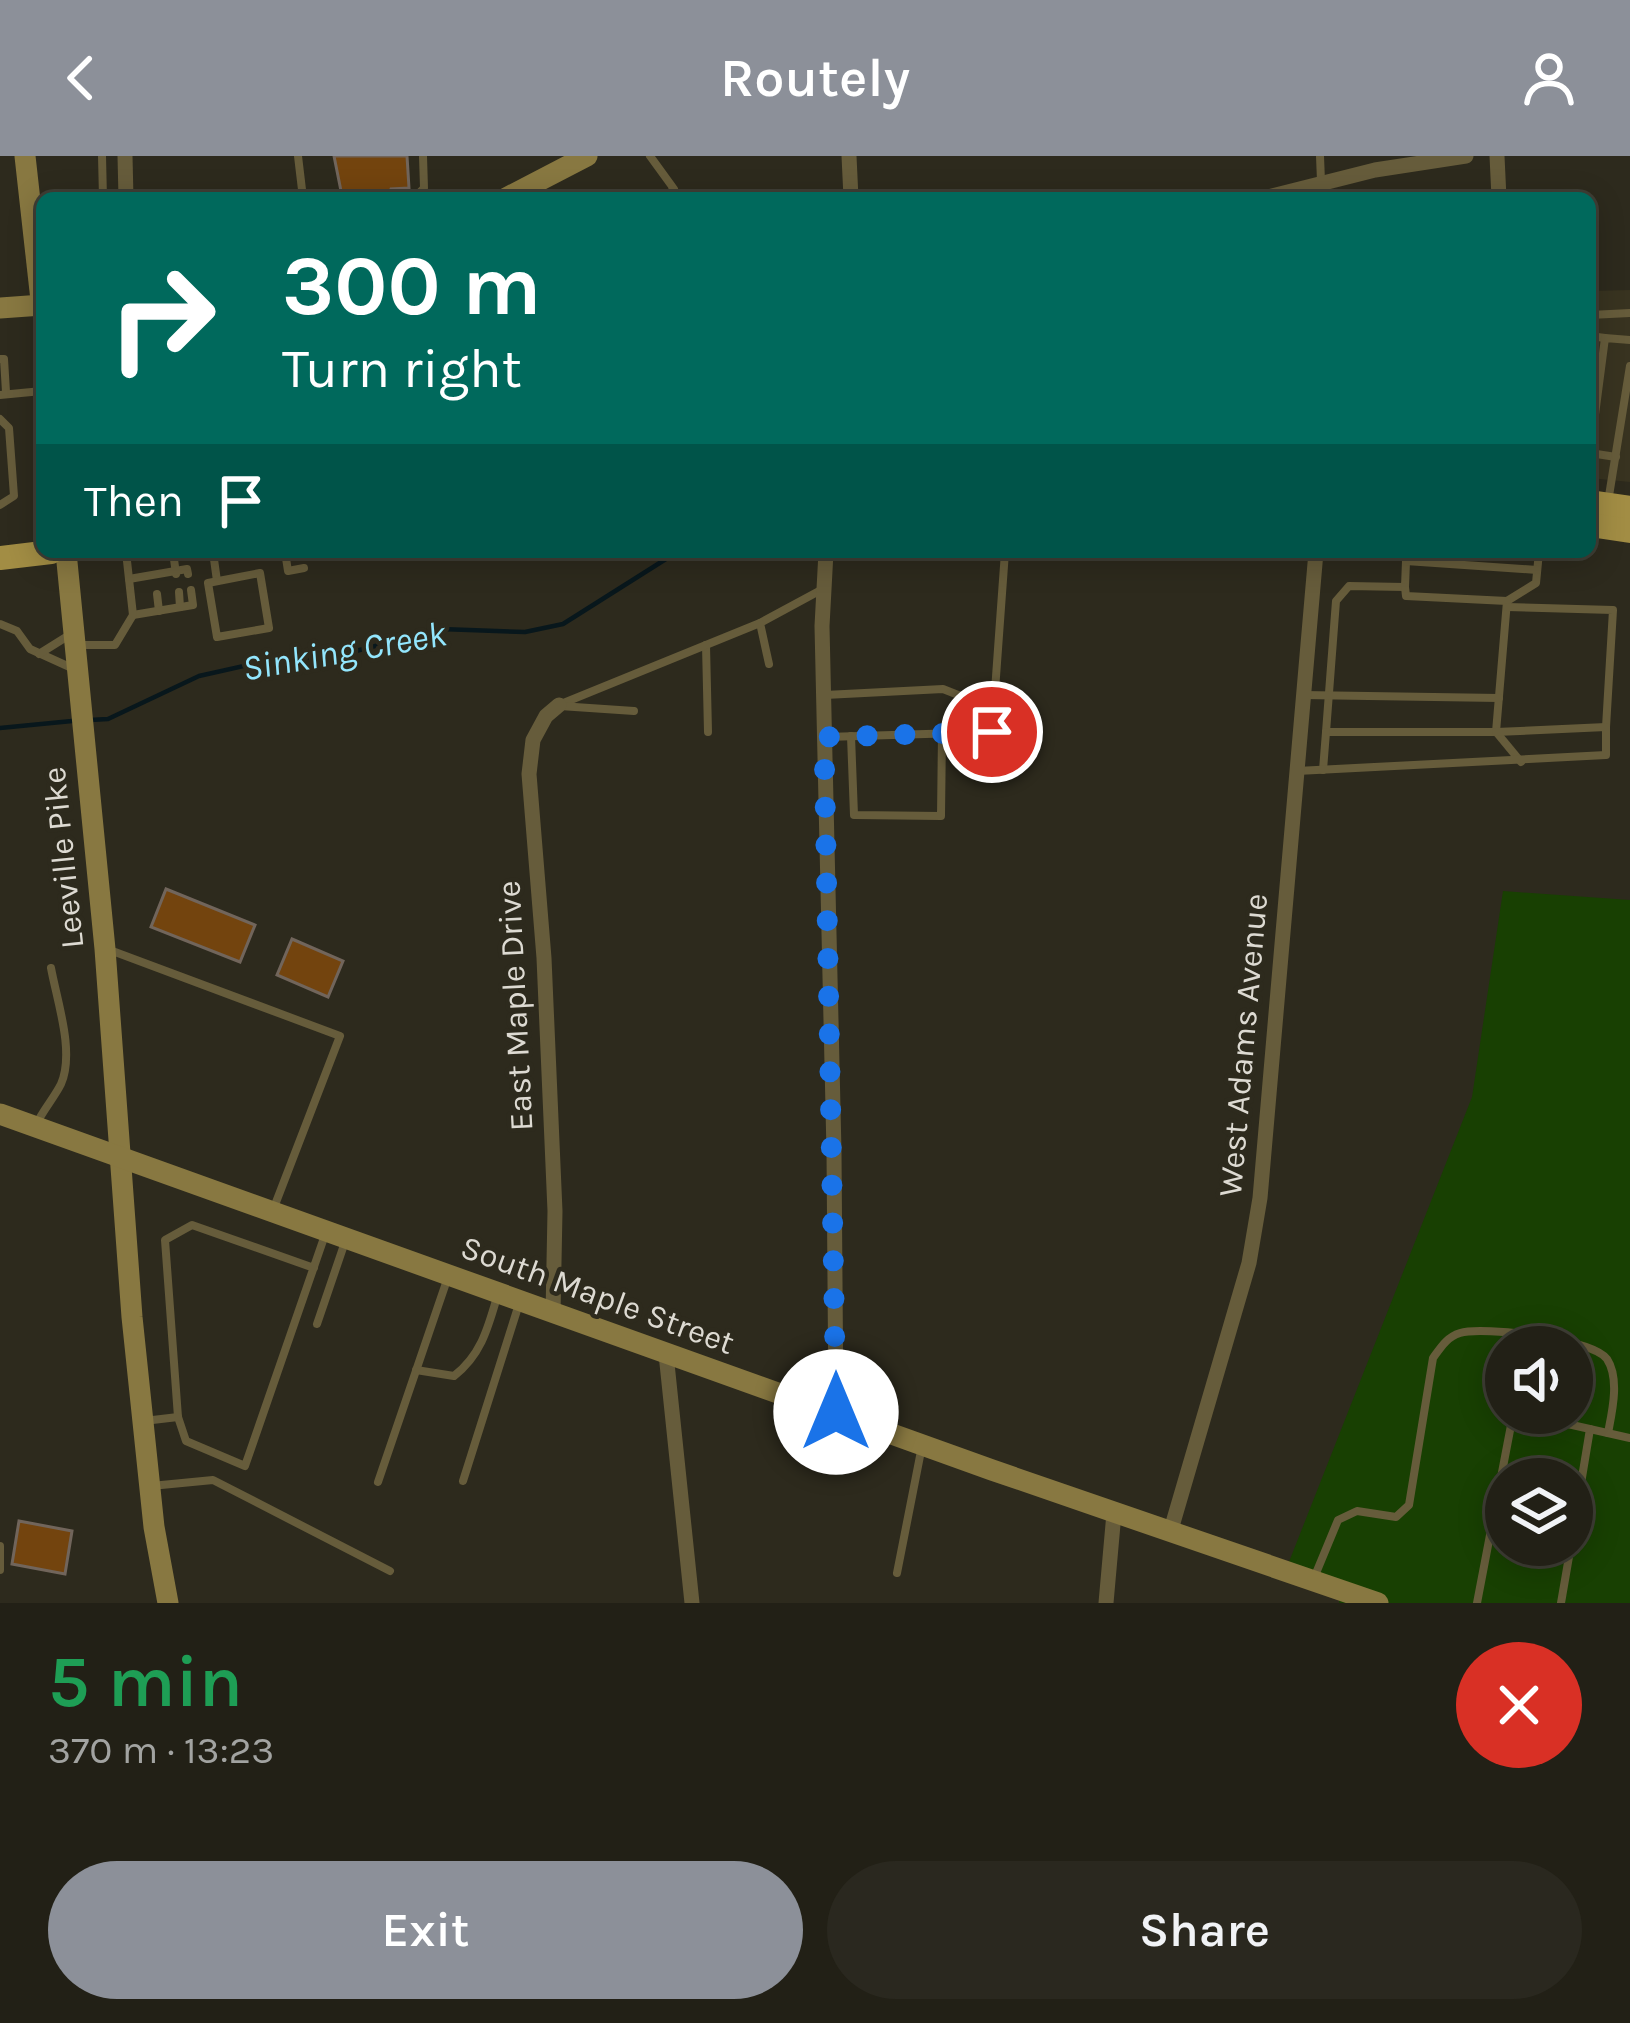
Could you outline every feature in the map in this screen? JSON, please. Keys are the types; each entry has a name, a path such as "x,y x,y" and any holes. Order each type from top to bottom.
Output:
{"main road":[{"path":"1604,513 1630,531"},
{"path":"0,558 36,554"}],"street":[{"path":"25,156 36,216"},
{"path":"124,156 126,192"},
{"path":"518,192 587,156"},
{"path":"849,156 851,192"},
{"path":"1286,192 1375,170 1466,156"},
{"path":"1497,156 1499,192"},
{"path":"0,308 36,307"},
{"name":"Leeville Pike","path":"66,558 105,949 118,1157 143,1421 168,1603"},
{"path":"826,558 824,737 836,1412"},
{"name":"West Adams Avenue","path":"1170,1533 1250,1263 1316,558"},
{"name":"East Maple Drive","path":"553,1314 555,1211 544,958 529,774 533,740 546,716 559,705"},
{"name":"South Maple Street","path":"0,1114 1368,1601"},
{"path":"666,1354 692,1603"},
{"path":"1106,1603 1114,1514"}],"lane":[{"path":"102,156 103,192"},
{"path":"298,156 302,192"},
{"path":"420,192 423,156"},
{"path":"650,156 674,189 671,192"},
{"path":"1320,156 1322,182"},
{"path":"1596,315 1630,313"},
{"path":"1596,337 1630,340"},
{"path":"1596,406 1605,338"},
{"path":"0,359 4,359 3,394 36,391"},
{"path":"1604,513 1630,366"},
{"path":"0,419 9,428 14,496 0,505"},
{"path":"1596,453 1616,457"},
{"path":"39,654 72,639 116,646 133,614 127,558"},
{"path":"174,558 176,573"},
{"path":"214,558 218,581"},
{"path":"286,558 288,571 304,568"},
{"path":"824,737 992,732 1005,558"},
{"path":"1297,771 1606,755 1613,610 1406,596 1405,558"},
{"path":"1415,558 1537,570"},
{"path":"1521,762 1496,732 1507,604 1536,583 1538,558"},
{"path":"129,579 188,569 188,574"},
{"path":"260,573 268,628 217,637 208,583 218,581 260,573"},
{"path":"1324,770 1336,601 1349,586 1405,587"},
{"path":"133,614 193,605 190,590"},
{"path":"559,705 760,623 823,590"},
{"path":"178,592 180,607"},
{"path":"157,594 159,610"},
{"path":"1312,601 1336,601"},
{"path":"760,623 769,664"},
{"path":"0,624 11,626 39,654 75,670"},
{"path":"706,645 708,732"},
{"path":"824,695 943,688 976,702 994,702"},
{"path":"1304,695 1499,698"},
{"path":"559,705 634,711"},
{"path":"1326,732 1606,727"},
{"path":"851,736 854,815 940,816 942,734"},
{"path":"105,949 340,1036 272,1211"},
{"path":"36,1126 59,1088 65,1063 51,968"},
{"path":"314,1268 192,1225 164,1240 178,1418 186,1441 244,1466 314,1268 337,1234"},
{"path":"317,1324 337,1234"},
{"path":"378,1482 449,1276"},
{"path":"416,1370 454,1376 484,1342 509,1299"},
{"path":"463,1480 509,1299"},
{"path":"1313,1581 1338,1520 1357,1511 1396,1517 1409,1505 1432,1358 1446,1340 1479,1331 1588,1346 1606,1358 1613,1379 1608,1433"},
{"path":"143,1421 178,1418"},
{"path":"1593,1430 1630,1438"},
{"path":"1477,1603 1506,1434"},
{"path":"897,1573 922,1445"},
{"path":"150,1486 213,1480 390,1571"},
{"path":"0,1546 0,1570"},
{"path":"1562,1603 1567,1566"}],"shaded area":[{"path":"1630,290 1630,482 1596,479 1596,291"}],"green space":[{"path":"1503,891 1630,900 1630,1603 1339,1603 1340,1589 1285,1572 1472,1097"}],"building":[{"path":"334,156 407,156 409,188 341,191"},
{"path":"166,889 255,925 240,962 151,927"},
{"path":"292,939 343,961 328,997 277,975"},
{"path":"19,1521 72,1531 65,1574 12,1564"}],"waterway":[{"name":"Sinking Creek","path":"90,720 108,719 199,676 257,663 348,653 441,629 525,632 563,624 668,558"},
{"name":"Sinking Creek","path":"0,728 72,721"}],"route":[{"path":"836,1412 824,737 992,732"}]}
